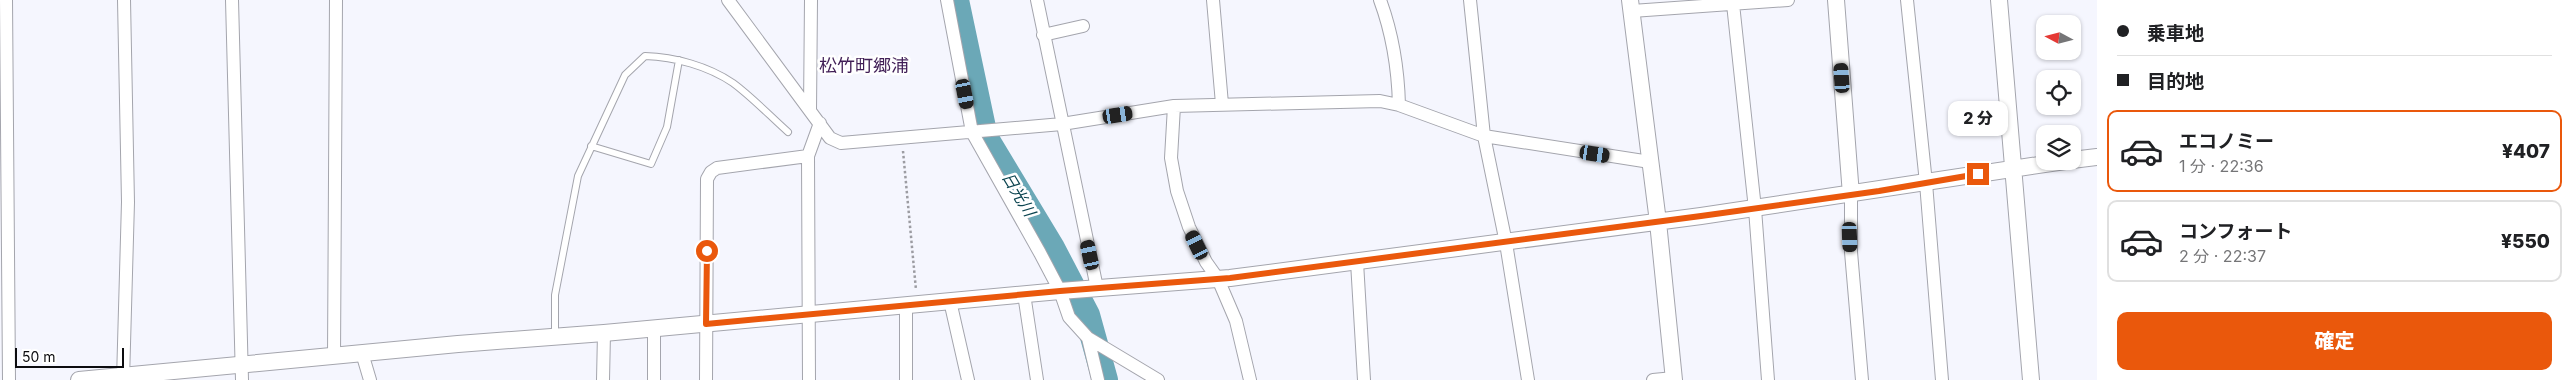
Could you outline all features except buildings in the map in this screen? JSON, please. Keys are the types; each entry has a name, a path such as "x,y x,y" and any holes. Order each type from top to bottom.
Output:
{"street":[{"path":"6,0 9,380"},
{"path":"123,378 128,202 124,0"},
{"path":"232,0 242,372"},
{"path":"334,357 336,0"},
{"path":"728,0 830,138 841,143 1062,124 1174,106 1380,101 1399,105 1484,136 1650,162"},
{"path":"810,110 811,0"},
{"path":"947,0 979,132 1068,290 1069,318 1092,340 1158,380"},
{"path":"1037,0 1097,288"},
{"path":"1214,0 1222,104"},
{"path":"1380,0 1390,29 1396,56 1399,105"},
{"path":"1470,0 1484,136 1506,243 1528,380"},
{"path":"1653,380 1674,379 1658,222 1631,6 1733,4 1788,0"},
{"path":"1836,0 1851,195 1851,252 1862,380"},
{"path":"1907,0 1926,183 1942,380"},
{"path":"2000,0 2031,380"},
{"path":"1733,4 1755,209 1768,380"},
{"path":"1043,35 1083,26"},
{"path":"1174,106 1171,158 1177,191 1189,227 1206,262 1218,279 1236,322 1250,380"},
{"path":"809,380 808,156 820,123"},
{"path":"706,380 707,179 711,172 717,168 808,156"},
{"path":"2081,159 2097,157"},
{"path":"79,380 242,372 362,353 555,335 604,333 706,324 1068,290 1218,279 1506,243 1755,209 2036,165"},
{"path":"1357,262 1364,380"},
{"path":"1024,294 1037,380"},
{"path":"950,301 968,380"},
{"path":"906,380 912,304"},
{"path":"654,328 654,380"},
{"path":"603,380 604,333"},
{"path":"1092,340 1098,380"},
{"path":"362,353 370,380"}],"lane":[{"path":"555,335 555,295 578,176 625,76 645,56 670,57 732,83 788,132"},
{"path":"591,146 651,164 667,127 679,60"}],"path":[{"path":"902,138 912,304"}],"waterway":[{"name":"日光川","path":"956,0 985,137 1052,248 1087,315 1105,380"}],"district":[{"name":"松竹町郷浦","path":"864,65"}],"route":[{"path":"707,251 706,324 1060,291 1230,278 1455,250 1701,216 1879,191 1978,174"}]}
